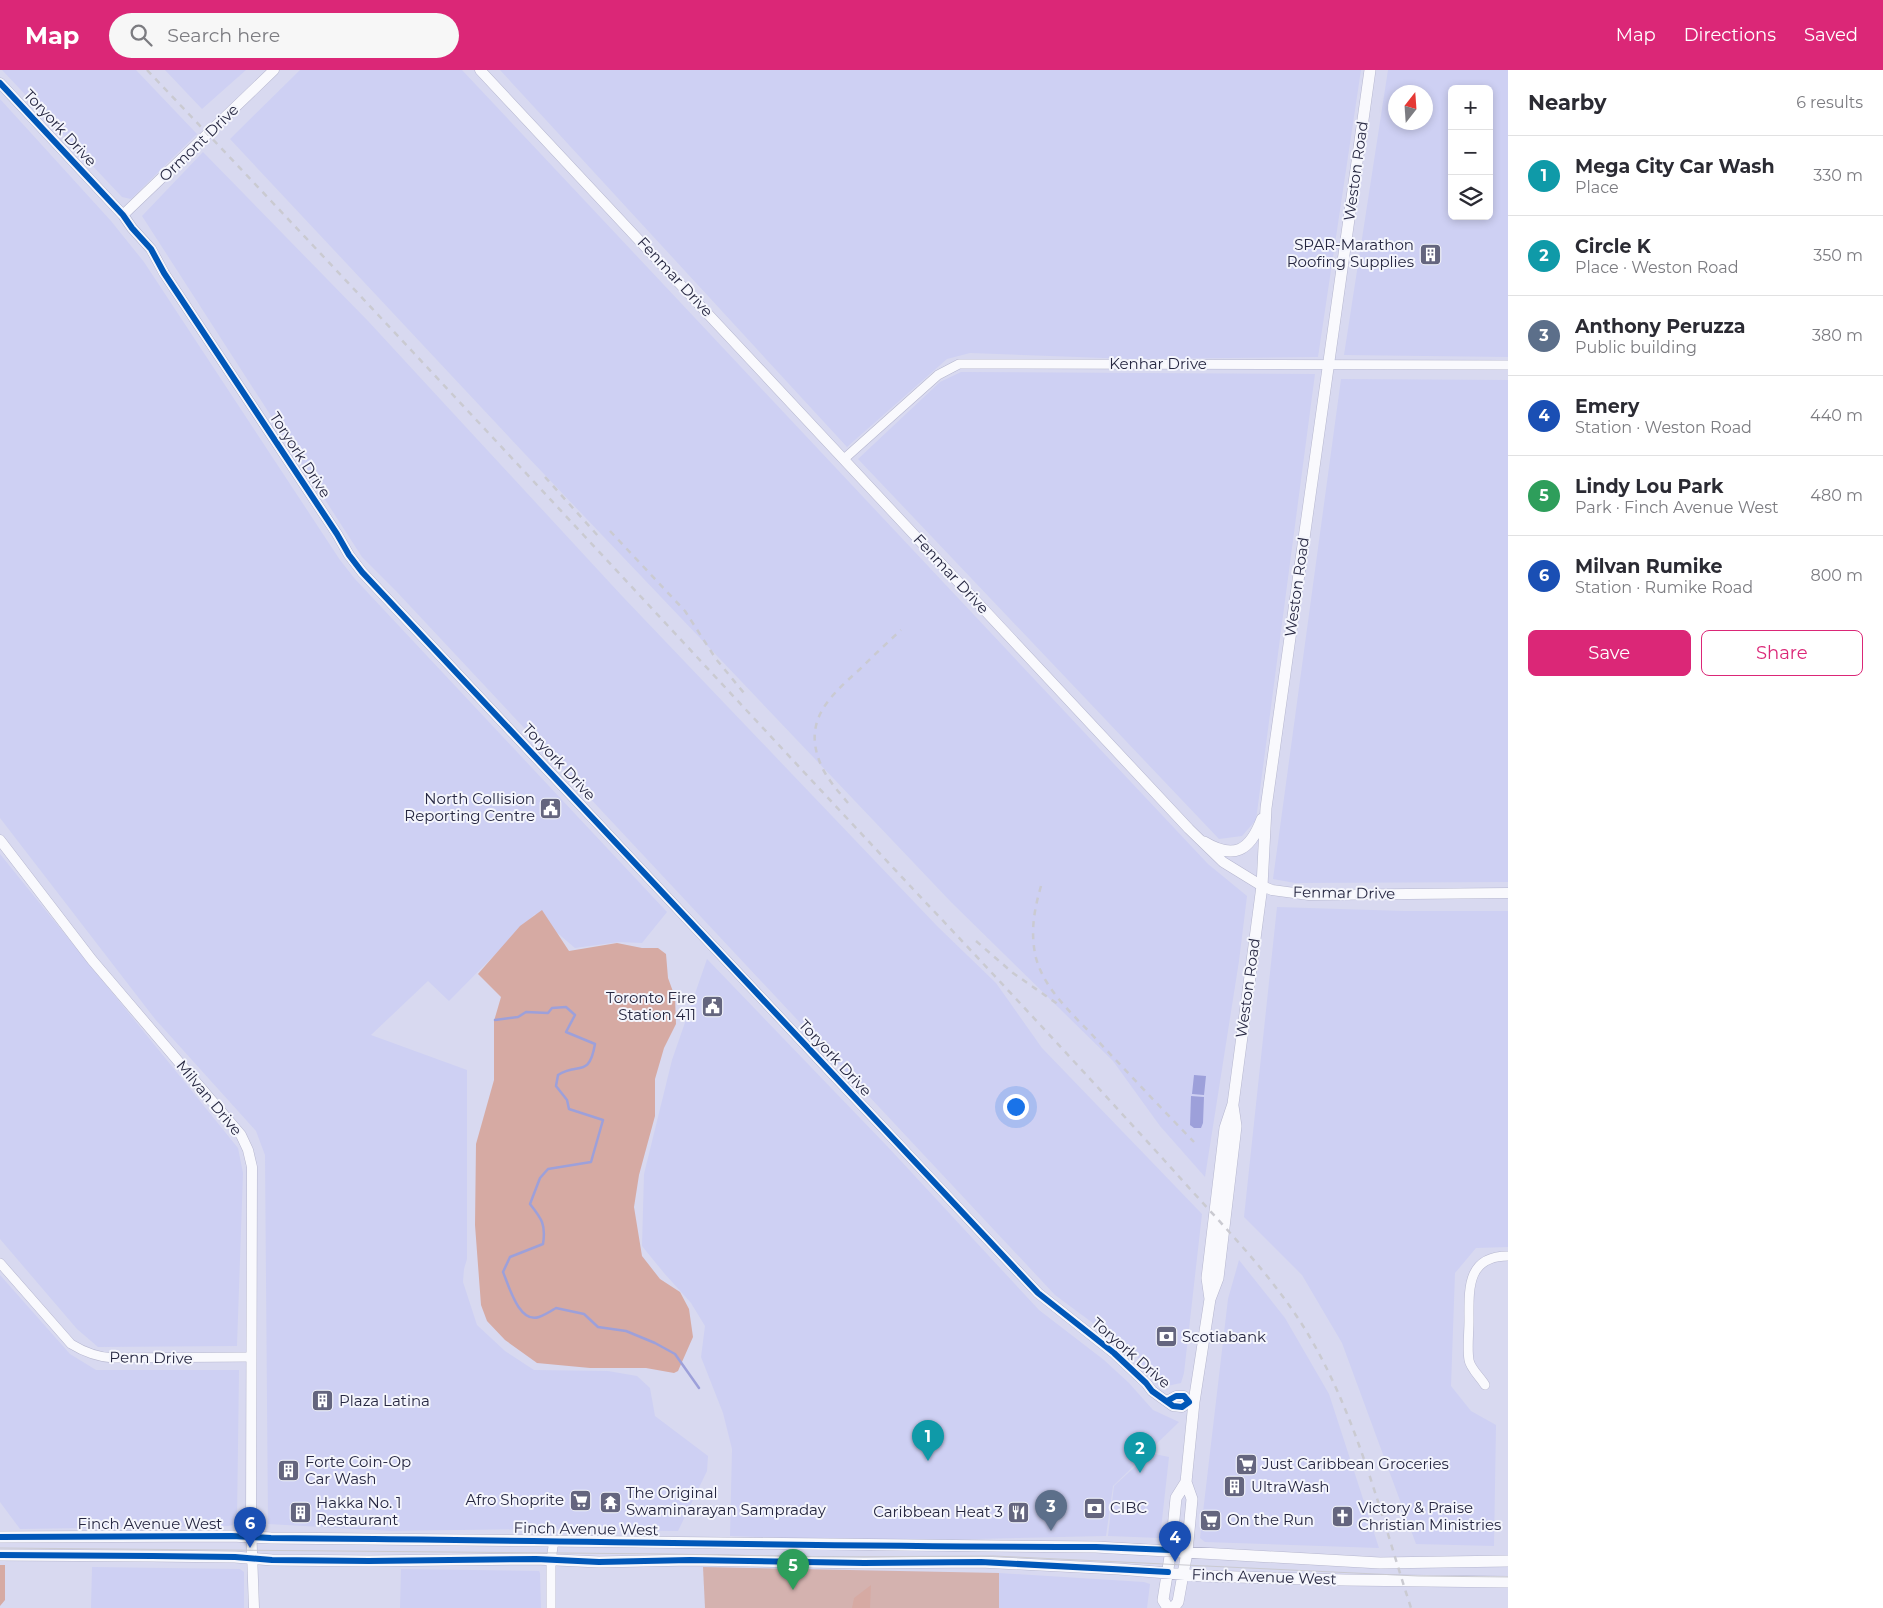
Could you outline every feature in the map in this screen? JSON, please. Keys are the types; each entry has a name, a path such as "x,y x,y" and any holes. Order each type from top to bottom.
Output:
{"main road":[{"name":"Weston Road","path":"1173,1608 1178,1602 1187,1552 1192,1500 1186,1482 1192,1402 1210,1299 1218,1278 1236,1126 1233,1104 1262,886 1266,808 1370,70"},
{"path":"1204,842 1225,852 1246,846 1256,836 1266,808"},
{"name":"Weston Road","path":"1168,1608 1163,1600 1171,1550 1176,1498 1186,1482"},
{"name":"Finch Avenue West","path":"0,1537 252,1537 1096,1547 1380,1562 1508,1561"},
{"name":"Finch Avenue West","path":"0,1556 152,1556 369,1561 551,1560 599,1562 690,1560 826,1563 981,1562 1168,1572 1203,1576 1508,1582"}],"street":[{"name":"Ormont Drive","path":"123,215 274,70"},
{"name":"Fenmar Drive","path":"480,70 1189,829 1223,862 1272,890 1309,895 1508,894"},
{"name":"Toryork Drive","path":"0,83 123,215 151,250 337,534 349,556 362,572 1038,1293 1114,1353 1146,1383 1152,1392 1167,1401 1176,1396 1184,1396 1192,1402"},
{"name":"Kenhar Drive","path":"844,460 938,374 959,364 1508,365"},
{"name":"Milvan Drive","path":"0,840 92,960 241,1135 248,1150 252,1167 252,1537 254,1608"},
{"path":"1486,1385 1469,1362 1469,1286 1474,1273 1482,1264 1495,1257 1508,1256"},
{"name":"Penn Drive","path":"0,1263 71,1344 84,1352 100,1357 113,1358 252,1357"},
{"path":"551,1608 551,1560 554,1540"}],"shaded area":[{"path":"2,70 136,70 197,134 131,199 122,197"},
{"path":"165,70 246,70 202,109"},
{"path":"300,70 462,70 1208,864 1247,896 1239,961 1205,1177 1160,1126 1113,1061 951,902 524,453 230,139"},
{"path":"500,70 1361,70 1318,357 1132,359 970,353 947,359 847,447"},
{"path":"1388,70 1508,70 1508,357 1344,355"},
{"path":"0,99 111,221 144,262 340,560 355,579 667,912 642,943 619,942 575,948 535,914 449,1001 428,981 371,1035 467,1070 467,1259 463,1282 477,1325 505,1351 534,1370 608,1371 637,1376 650,1388 655,1416 708,1456 707,1471 678,1531 536,1529 391,1531 268,1524 265,1155 256,1131 155,1019 0,818"},
{"path":"203,152 368,321 623,597 938,927 996,983 1042,1048 1202,1214 1184,1373 1181,1383 1167,1386 1149,1375 1136,1355 1055,1295 396,591 362,557 142,216"},
{"path":"961,372 1315,374 1256,820 1242,836 1219,839 858,459 940,382"},
{"path":"1341,379 1508,380 1508,882 1295,883 1273,879"},
{"path":"0,854 238,1148 243,1173 237,1346 98,1347 77,1329 0,1239"},
{"path":"1277,907 1404,911 1508,911 1508,1247 1476,1248 1455,1273 1451,1386 1471,1411 1496,1425 1494,1546 1416,1544 1342,1343 1302,1275 1244,1217"},
{"path":"542,910 569,951 617,943 642,948 658,948 666,954 668,978 675,997 676,1024 664,1048 655,1079 655,1116 639,1175 634,1207 642,1256 660,1279 680,1292 689,1309 693,1337 678,1371 674,1373 646,1368 590,1368 537,1363 505,1340 487,1321 481,1305 475,1225 476,1144 494,1080 494,1021 501,997 478,974 520,926"},
{"path":"707,959 887,1146 1039,1310 1104,1360 1129,1383 1153,1410 1179,1422 1113,1486 1106,1536 932,1540 911,1543 730,1536 732,1449 723,1413 701,1357 705,1326 691,1303 642,1246 644,1174 672,1060"},
{"path":"1239,1260 1285,1318 1329,1394 1379,1548 1205,1542 1200,1538 1228,1299"},
{"path":"0,1275 70,1354 96,1370 239,1370 237,1520 233,1525 20,1529 0,1502"},
{"path":"1150,1453 1169,1457 1160,1538 1108,1536 1114,1486"},
{"path":"0,1565 5,1565 5,1600 0,1606"},
{"path":"92,1567 240,1569 244,1572 244,1608 91,1608"},
{"path":"703,1567 999,1573 999,1608 705,1608"},
{"path":"401,1569 539,1571 541,1608 400,1608"},
{"path":"999,1573 1144,1582 1150,1584 1147,1608 999,1608"},
{"path":"871,1585 870,1608 852,1608 854,1598"}],"water":[{"path":"1194,1075 1206,1076 1204,1095 1192,1094"},
{"path":"1191,1096 1204,1097 1203,1123 1201,1128 1194,1128 1190,1125"}],"waterway":[{"path":"495,1020 518,1017 526,1012 548,1013 552,1008 566,1007 575,1015 566,1032 595,1044 593,1055 586,1066 565,1071 558,1075 556,1086 567,1100 569,1109 603,1120 591,1162 548,1169 540,1178 530,1204 542,1222 544,1232 543,1244 510,1257 503,1272 520,1310 532,1318 539,1317 556,1308 584,1314 598,1327 626,1331 655,1343 675,1354 699,1388"}],"tram line":[{"path":"0,1548 818,1557 994,1556 1418,1576 1508,1577"}],"railway":[{"path":"147,70 436,376 817,787 1012,994 1142,1135 1262,1270 1308,1334 1326,1366 1341,1399 1367,1468 1411,1608"},
{"path":"545,477 599,537"},
{"path":"610,531 685,611 716,659 744,693"},
{"path":"848,803 821,765 816,749 815,735 817,723 822,711 838,690 901,630"},
{"path":"1041,886 1036,904 1033,940 1036,958 1046,981 1070,1012 1194,1142"},
{"path":"976,941 1013,973 1059,1005"}],"cycle path":[{"path":"0,83 123,215 151,249 164,273 362,572 1038,1293 1114,1353 1152,1391 1173,1406 1182,1407 1189,1402 1184,1396 1176,1396 1167,1401"},
{"path":"0,1537 232,1536 787,1545 1096,1547 1171,1550"},
{"path":"0,1555 235,1557 272,1560 369,1561 536,1559 599,1562 690,1560 864,1563 981,1562 1168,1572"}],"place":[{"name":"SPAR-Marathon Roofing Supplies","path":"1430,254"},
{"name":"North Collision Reporting Centre","path":"551,808"},
{"name":"Toronto Fire Station 411","path":"712,1007"},
{"name":"Scotiabank","path":"1166,1337"},
{"name":"Plaza Latina","path":"323,1401"},
{"name":"Mega City Car Wash","path":"928,1461"},
{"name":"Just Caribbean Groceries","path":"1246,1464"},
{"name":"Forte Coin-Op Car Wash","path":"289,1471"},
{"name":"Circle K","path":"1140,1473"},
{"name":"UltraWash","path":"1235,1487"},
{"name":"Afro Shoprite","path":"580,1500"},
{"name":"The Original Swaminarayan Sampraday","path":"610,1502"},
{"name":"CIBC","path":"1094,1508"},
{"name":"Hakka No. 1 Restaurant","path":"300,1512"},
{"name":"Caribbean Heat 3","path":"1019,1512"},
{"name":"Victory & Praise Christian Ministries","path":"1342,1517"},
{"name":"On the Run","path":"1211,1520"},
{"name":"Anthony Peruzza","path":"1051,1531"},
{"name":"Milvan Rumike","path":"250,1548"},
{"name":"Emery","path":"1175,1562"},
{"name":"Lindy Lou Park","path":"793,1590"}]}
